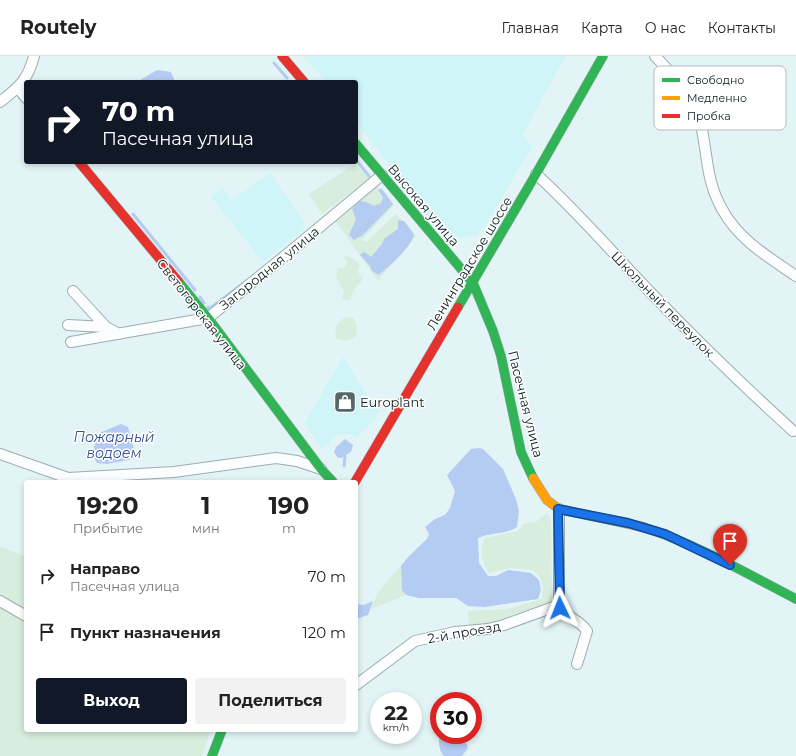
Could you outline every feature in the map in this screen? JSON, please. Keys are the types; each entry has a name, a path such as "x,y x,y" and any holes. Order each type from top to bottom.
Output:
{"street":[{"path":"0,102 18,88 30,71 34,56"},
{"path":"282,56 302,80"},
{"name":"Ленинградское шоссе","path":"356,480 473,283 603,56"},
{"path":"655,56 665,66"},
{"path":"18,88 24,96"},
{"path":"702,130 707,166 713,191 722,210 739,234 767,257 796,276"},
{"name":"Высокая улица","path":"358,146 473,283"},
{"name":"Светогорская улица","path":"81,164 208,318 321,469 331,480"},
{"name":"Школьный переулок","path":"536,174 565,200 656,299 746,388 793,431"},
{"name":"Загородная улица","path":"71,342 161,325 208,318 382,175"},
{"name":"Пасечная улица","path":"473,283 493,331 501,356 521,452 530,472 547,500 558,509"},
{"path":"73,291 106,327 119,334"},
{"path":"68,325 106,327"},
{"path":"0,454 68,478 174,472 276,458 297,461 321,469"},
{"path":"577,664 587,631 582,624 565,614 559,605 558,509 638,526 665,534 718,558 796,599"},
{"path":"0,601 24,615"},
{"name":"2-й проезд","path":"358,684 415,641 455,632 488,629 504,625 559,605"},
{"path":"212,756 221,732"}],"shaded area":[{"path":"303,56 567,56 552,80 523,135 532,146 484,228 475,235 462,238 443,232 417,201 358,124 358,80 325,80"},
{"path":"270,173 303,220 304,229 263,262 211,197 222,187 232,200"},
{"name":"Europlant","path":"343,357 368,397 380,407 377,416 357,438 349,434 339,434 322,449 304,424"}],"green space":[{"path":"355,164 369,178 322,214 309,194"},
{"path":"377,186 394,205 362,240 366,242 396,214 416,236 378,281 334,219 355,200"},
{"path":"344,256 357,261 360,265 358,272 363,279 354,290 348,301 342,299 344,292 336,277 338,268 343,268 347,264"},
{"path":"347,317 353,318 356,323 357,335 352,339 347,340 336,338 335,331 337,325 341,320"},
{"path":"547,513 551,520 552,604 490,625 469,627 468,611 507,609 542,599 543,586 540,577 533,570 510,568 489,573 484,565 481,551 485,538 518,531 523,524 536,522"},
{"path":"0,546 24,556 24,732 210,732 202,756 0,756"},
{"path":"401,566 402,590 406,595 371,609 380,591"}],"water":[{"path":"157,70 171,72 174,80 140,80"},
{"path":"382,189 393,204 363,235 354,240 349,235 356,219 352,209 359,201 366,202 374,206 381,203 383,197 378,190"},
{"path":"398,220 404,221 414,234 405,250 379,275 372,271 360,255 364,252 371,257 382,244 384,239 398,229"},
{"name":"Пожарный водоем","path":"121,424 128,427 134,449 134,459 107,464 97,463 92,453 99,433"},
{"path":"345,439 353,445 351,452 341,458 337,457 334,452 336,447"},
{"path":"471,449 483,449 503,469 516,499 519,511 517,527 512,530 478,538 479,563 488,576 496,576 508,570 531,573 539,580 541,590 538,599 484,607 468,606 456,598 419,598 406,595 402,590 401,566 427,539 429,534 425,527 435,519 445,515 450,508 455,491 447,475"},
{"path":"373,601 368,615 358,618 358,604 364,605"},
{"path":"467,744 468,748 462,756 444,756 439,745"}],"waterway":[{"path":"274,63 287,78"},
{"path":"358,162 369,176"},
{"path":"133,214 195,290"},
{"path":"208,307 209,309 248,280"},
{"path":"200,297 204,303"},
{"path":"344,466 345,456"}],"traffic: fast":[{"path":"458,307 603,56"},
{"path":"358,146 473,283 493,331 501,356 521,452 533,478"},
{"path":"178,281 208,318 321,469 331,480"},
{"path":"643,527 702,550 796,599"},
{"path":"212,756 221,732"}],"traffic: slow":[{"path":"533,478 547,500 559,509 643,527"}],"traffic: jam":[{"path":"282,56 302,80"},
{"path":"81,164 178,281"},
{"path":"356,480 458,307"}],"place":[{"name":"Europlant","path":"345,402"}],"route":[{"path":"560,608 558,509 607,518 665,534 730,565"}]}
